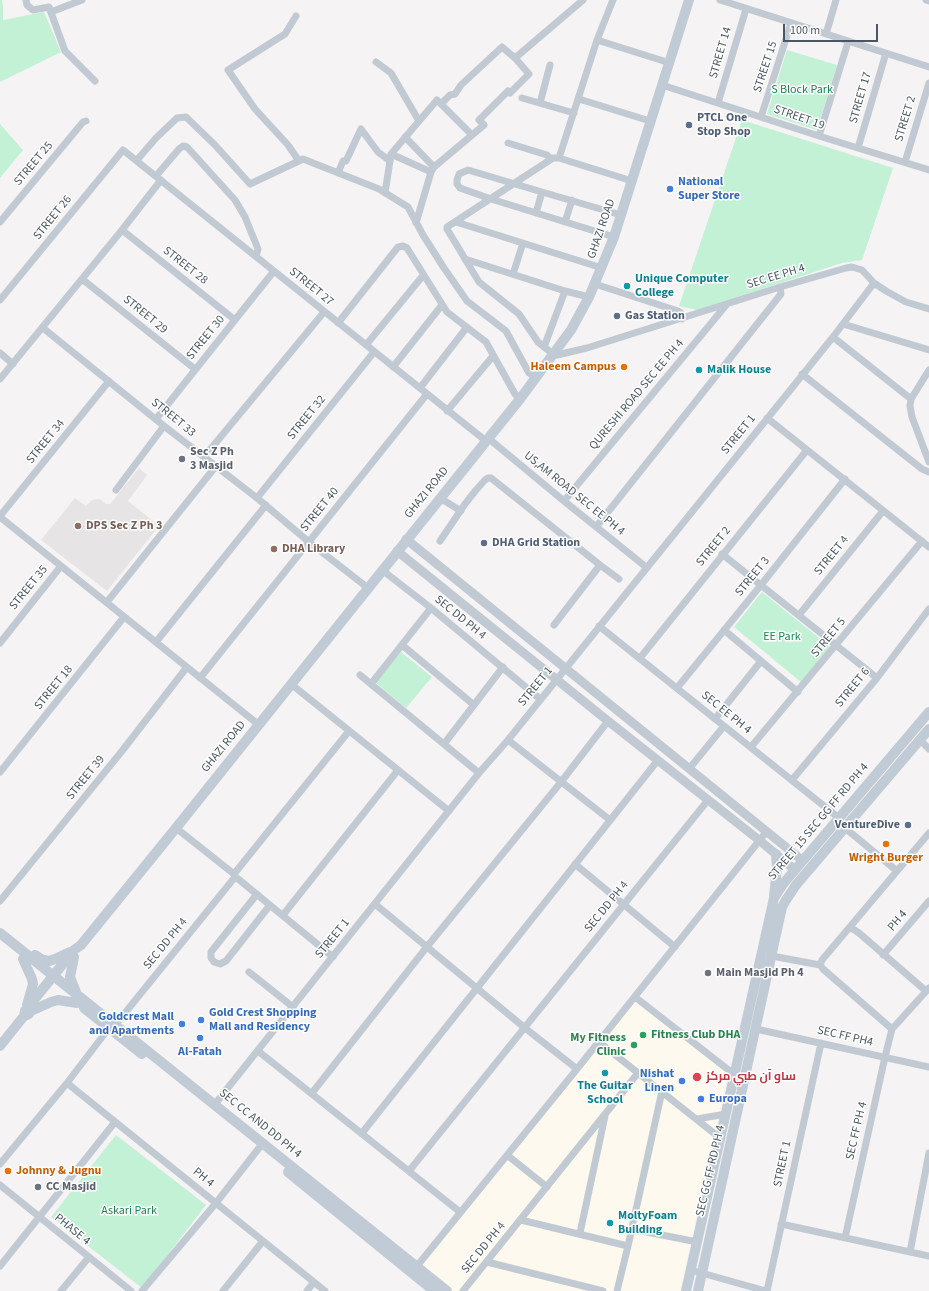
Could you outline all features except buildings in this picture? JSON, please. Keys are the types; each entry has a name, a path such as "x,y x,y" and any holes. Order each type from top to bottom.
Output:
{"main road":[{"name":"GHAZI ROAD","path":"0,1046 520,399 571,330 589,297 614,237 650,120 670,62 686,1"},
{"name":"STREET 15 SEC GG FF RD PH 4","path":"686,1291 774,898 795,870 929,712"},
{"name":"SEC GG FF RD PH 4","path":"698,1291 782,907 796,885 929,729"},
{"path":"774,898 777,868 776,854"},
{"path":"0,932 24,956 32,979 33,984 27,1012"},
{"path":"0,941 24,956"},
{"path":"24,956 30,952 41,959 49,961 76,951"},
{"path":"27,1012 47,1003 77,998 70,977 76,951"},
{"name":"SEC CC AND DD PH 4","path":"24,956 112,1026 434,1291"},
{"name":"SEC CC AND DD PH 4","path":"112,1026 215,1104 447,1291"},
{"path":"726,1112 738,1112"}],"street":[{"path":"26,0 27,5 33,10 49,7 65,51 95,81"},
{"path":"51,12 82,0"},
{"path":"515,58 583,0"},
{"path":"559,158 597,40 613,0"},
{"path":"720,0 929,67"},
{"path":"826,34 836,0"},
{"name":"STREET 14","path":"718,103 746,9"},
{"path":"296,16 285,34 228,70 255,109 288,144 300,161"},
{"name":"STREET 15","path":"761,117 791,24"},
{"path":"597,40 670,62"},
{"path":"819,136 848,42"},
{"path":"416,223 432,170 484,125 479,120 508,91 510,93 529,74 515,58 502,47 461,85 454,94 450,95 441,104"},
{"name":"STREET 17","path":"858,148 886,53"},
{"path":"376,62 391,74 419,121"},
{"path":"540,103 550,65"},
{"name":"STREET 2","path":"905,162 929,82"},
{"name":"STREET 19","path":"662,85 929,170"},
{"path":"522,98 574,113"},
{"path":"579,98 650,120"},
{"path":"385,193 390,157 437,100 472,135"},
{"path":"137,160 156,138 177,118 186,117 215,145 250,184 303,159 379,189 408,207 416,223 444,268 468,301 506,331 529,373 536,378"},
{"name":"STREET 25","path":"0,222 83,122 86,121"},
{"path":"338,173 343,161 346,161 361,129 378,152 432,170"},
{"path":"406,137 432,170"},
{"path":"508,143 548,155 551,159"},
{"path":"0,380 122,230 179,149 183,146 187,147 235,200 258,249 256,256"},
{"name":"STREET 27","path":"123,150 374,352 487,440"},
{"name":"STREET 26","path":"0,300 123,150"},
{"path":"553,354 535,339 519,314 479,282 447,230 447,227 551,159 559,158 632,180"},
{"path":"614,237 460,188 457,184 459,174 468,170 621,215"},
{"path":"536,213 542,192"},
{"path":"565,222 572,200"},
{"path":"456,222 602,268"},
{"name":"STREET 28","path":"122,230 235,320"},
{"path":"513,274 524,243"},
{"path":"338,323 398,247 403,246 407,248 447,312 486,342 514,394 520,399"},
{"path":"465,259 589,297"},
{"name":"SEC EE PH 4","path":"553,354 561,355 586,348 780,287 852,267 862,270 874,283 906,302 929,309"},
{"name":"STREET 30","path":"156,419 274,271"},
{"path":"366,345 424,276"},
{"name":"STREET 29","path":"82,279 195,369"},
{"name":"STREET 1","path":"215,1104 479,773 508,740 843,324 874,283"},
{"path":"595,284 678,311 682,319"},
{"path":"596,527 781,294 780,287"},
{"path":"544,347 565,290"},
{"name":"QURESHI ROAD SEC EE PH 4","path":"564,501 728,304"},
{"path":"393,367 442,305"},
{"path":"204,457 324,312"},
{"path":"843,324 929,350"},
{"path":"420,388 467,327"},
{"name":"STREET 33","path":"43,328 368,588"},
{"path":"833,336 911,399"},
{"name":"STREET 32","path":"257,498 374,352"},
{"path":"0,353 13,364"},
{"path":"447,410 494,356"},
{"path":"929,370 911,399 910,406 912,417 929,462"},
{"path":"802,374 922,469 929,472"},
{"name":"STREET 34","path":"0,517 109,381"},
{"name":"STREET 40","path":"200,678 427,394"},
{"path":"767,418 929,547"},
{"path":"116,490 164,426"},
{"name":"US,AM ROAD SEC EE PH 4","path":"487,440 646,567"},
{"name":"STREET 2","path":"640,658 807,450"},
{"path":"107,602 216,466"},
{"path":"440,542 461,511 485,480 491,478 619,579"},
{"name":"STREET 3","path":"677,688 845,479"},
{"path":"440,498 461,511"},
{"path":"156,642 266,505"},
{"name":"STREET 4","path":"799,615 883,511"},
{"path":"0,517 259,725"},
{"path":"406,539 564,669 803,861"},
{"name":"STREET 5","path":"751,747 922,542"},
{"path":"397,551 795,870"},
{"path":"722,554 877,678"},
{"path":"554,625 600,565"},
{"name":"STREET 35","path":"0,643 61,566"},
{"name":"SEC DD PH 4","path":"382,570 431,608 540,699"},
{"path":"371,684 431,608"},
{"name":"STREET 6","path":"792,780 877,678 929,609"},
{"name":"STREET 18","path":"0,772 124,617"},
{"name":"SEC EE PH 4","path":"599,626 839,818"},
{"path":"724,630 798,692"},
{"path":"402,645 474,705"},
{"path":"715,719 761,661"},
{"name":"STREET 39","path":"0,901 122,751 187,667"},
{"path":"444,744 503,667"},
{"path":"360,675 479,773"},
{"path":"291,684 449,811"},
{"path":"312,1093 426,948 561,782 608,721"},
{"path":"689,769 724,726"},
{"name":"SEC DD PH 4","path":"0,1164 349,731"},
{"path":"508,740 610,820"},
{"path":"920,740 929,749"},
{"path":"362,1133 658,760"},
{"path":"283,915 398,770"},
{"name":"SEC DD PH 4","path":"409,1171 708,800"},
{"path":"176,828 333,956"},
{"path":"845,828 897,871"},
{"path":"417,1266 600,1042 767,831"},
{"path":"772,956 820,965 822,960 897,871 928,837"},
{"path":"575,864 675,947"},
{"path":"257,894 211,952 211,958 214,962 220,964 226,962 270,904"},
{"name":"PH 4","path":"884,955 929,901"},
{"path":"375,904 476,989 577,1069"},
{"path":"850,927 928,990 892,1029"},
{"name":"SEC FF PH4","path":"820,965 892,1029"},
{"path":"249,972 293,1007"},
{"path":"635,997 735,1075"},
{"name":"SEC FF PH4","path":"756,1029 821,1042 929,1067"},
{"name":"SEC FF PH 4","path":"845,1238 892,1029"},
{"path":"600,1042 720,1138"},
{"name":"STREET 1","path":"766,1291 821,1042"},
{"path":"258,1051 460,1212"},
{"name":"SEC DD PH 4","path":"463,1291 522,1220 546,1187 597,1123 605,1116 638,1073"},
{"name":"PH 4","path":"67,1082 324,1291"},
{"path":"617,1291 662,1091"},
{"path":"697,1119 726,1112"},
{"name":"SEC DD PH 4","path":"580,1233 605,1116"},
{"path":"0,1266 116,1122"},
{"path":"142,1291 216,1203 259,1148"},
{"path":"910,1252 929,1153"},
{"path":"507,1155 546,1187"},
{"name":"PHASE 4","path":"0,1185 131,1291"},
{"name":"SEC DD PH 4","path":"522,1220 628,1246"},
{"path":"781,1224 929,1256"},
{"path":"632,1229 697,1242"},
{"path":"223,1291 263,1241"},
{"path":"62,1291 89,1257"},
{"path":"487,1262 603,1291"},
{"path":"691,1270 766,1291"},
{"path":"307,1291 314,1282"}],"shaded area":[{"path":"139,468 147,475 128,501 159,526 107,591 41,540 75,498 86,506 92,500 100,499 106,504 110,504"},
{"path":"635,1001 728,1073 680,1291 450,1291 419,1268"}],"green space":[{"path":"0,0 2,0 3,6 3,20 44,12 61,52 0,82"},
{"name":"S Block Park","path":"787,50 837,65 817,130 767,114"},
{"path":"742,120 893,168 862,260 842,263 697,310 679,306"},
{"path":"0,124 23,150 0,178"},
{"name":"EE Park","path":"762,592 830,647 801,682 734,627"},
{"path":"401,652 432,677 406,708 375,682"},
{"name":"Askari Park","path":"116,1135 206,1205 142,1288 51,1217"}],"place":[{"name":"PTCL One Stop Shop","path":"689,125"},
{"name":"National Super Store","path":"670,189"},
{"name":"Unique Computer College","path":"627,286"},
{"name":"Gas Station","path":"617,316"},
{"name":"Haleem Campus","path":"624,367"},
{"name":"Malik House","path":"699,370"},
{"name":"Sec Z Ph 3 Masjid","path":"182,459"},
{"name":"DPS Sec Z Ph 3","path":"78,526"},
{"name":"DHA Grid Station","path":"484,543"},
{"name":"DHA Library","path":"274,549"},
{"name":"VentureDive","path":"908,825"},
{"name":"Wright Burger","path":"886,844"},
{"name":"Main Masjid Ph 4","path":"708,973"},
{"name":"Gold Crest Shopping Mall and Residency","path":"201,1020"},
{"name":"Goldcrest Mall and Apartments","path":"182,1024"},
{"name":"Fitness Club DHA","path":"643,1035"},
{"name":"Al-Fatah","path":"200,1038"},
{"name":"My Fitness Clinic","path":"634,1045"},
{"name":"The Guitar School","path":"605,1073"},
{"name":"ساو آن طبي مرکز","path":"697,1077"},
{"name":"Nishat Linen","path":"682,1081"},
{"name":"Europa","path":"701,1099"},
{"name":"Johnny & Jugnu","path":"8,1171"},
{"name":"CC Masjid","path":"38,1187"},
{"name":"MoltyFoam Building","path":"610,1223"}]}
